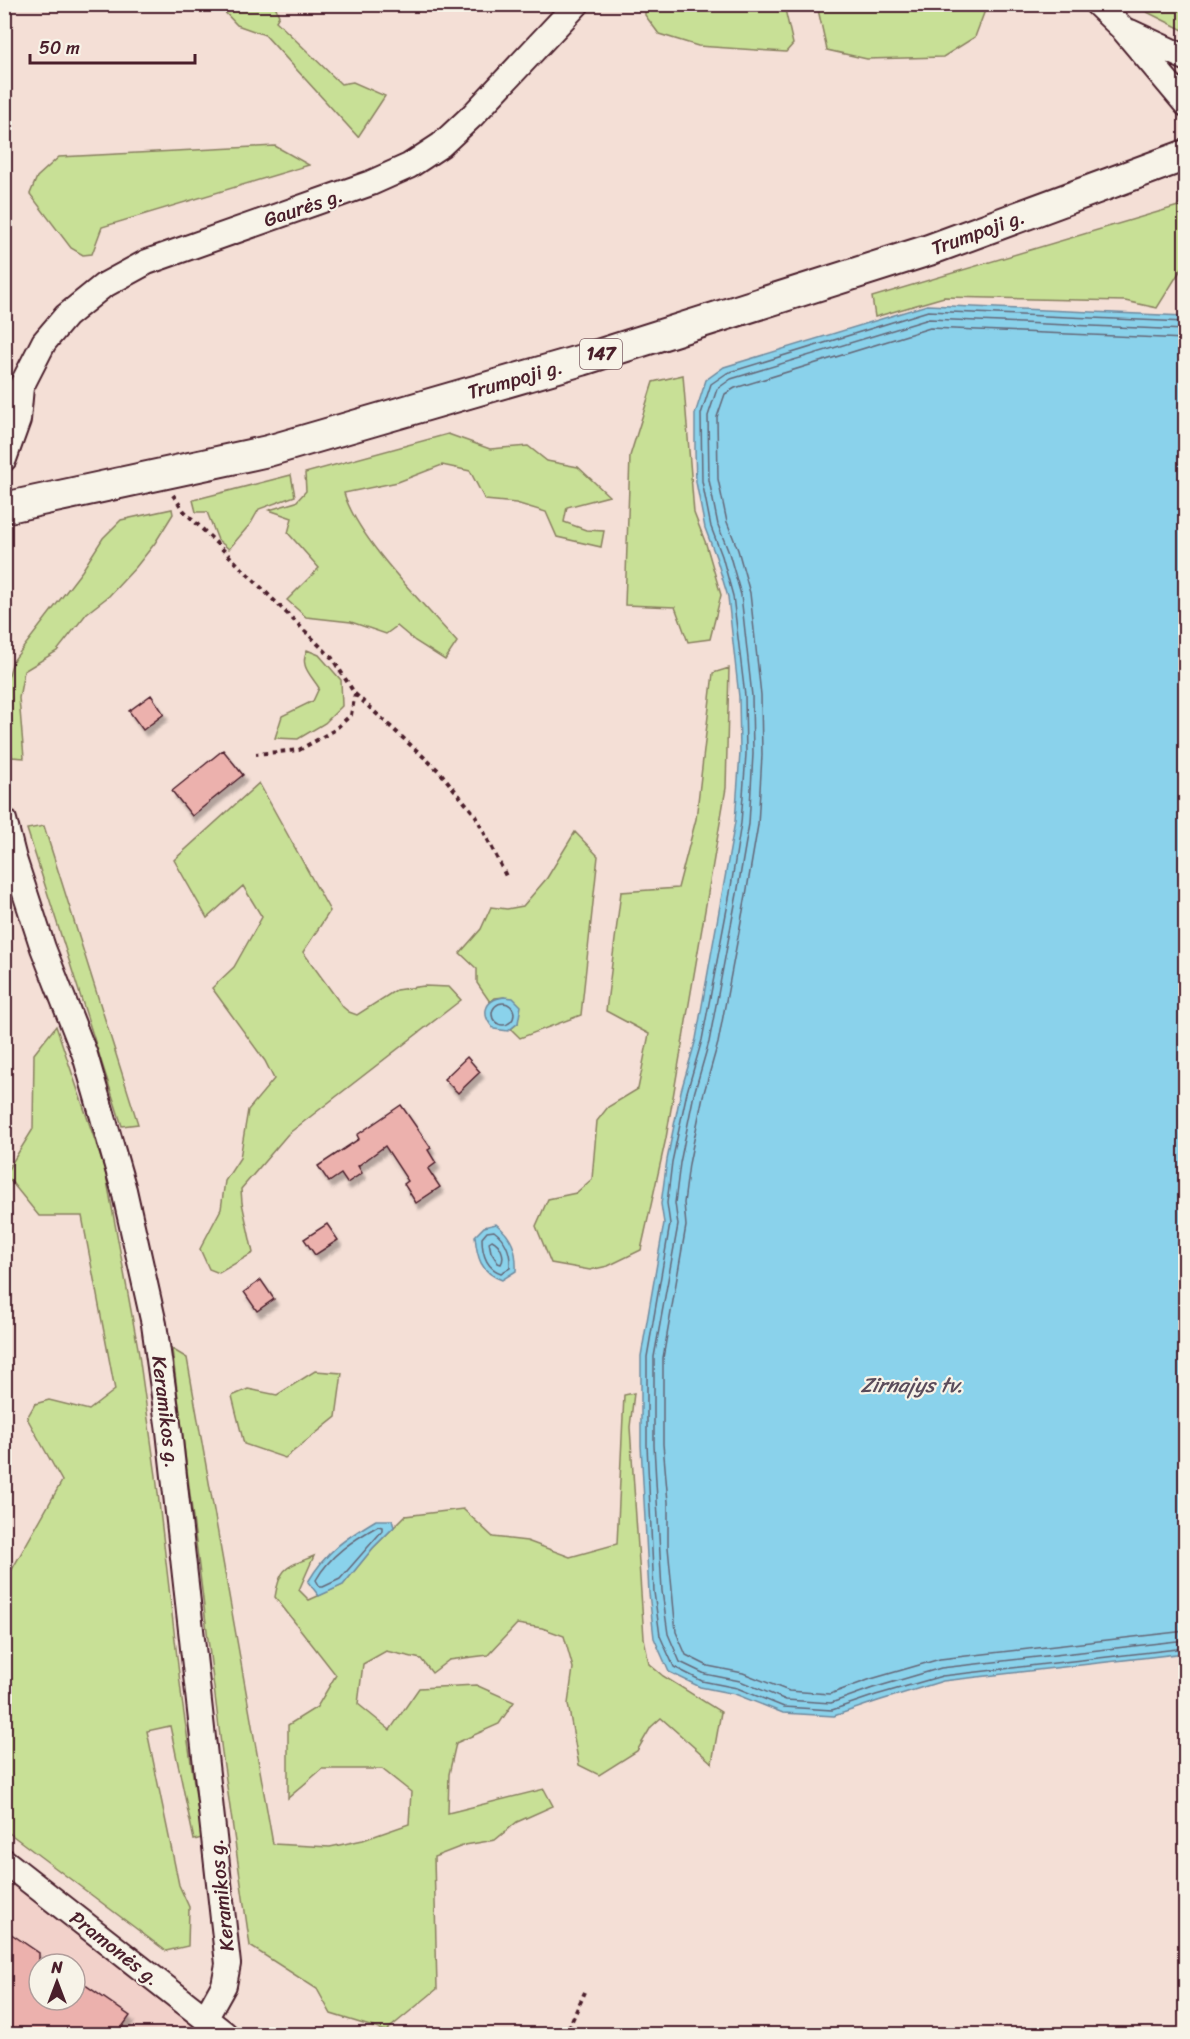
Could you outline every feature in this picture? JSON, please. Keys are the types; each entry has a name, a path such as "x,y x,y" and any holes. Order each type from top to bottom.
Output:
{"main road":[{"name":"Trumpoji g.","path":"4,508 268,451 593,356 929,250 1185,155"}],"street":[{"name":"Gaurės g.","path":"4,459 18,420 13,393 44,342 66,316 103,286 147,262 371,183 410,166 441,145 472,115 577,4"},
{"path":"1097,4 1122,28 1185,104"},
{"path":"1122,28 1185,58"},
{"name":"Keramikos g.","path":"4,820 14,859 43,948 85,1055 124,1190 154,1324 170,1431 228,1964 224,1985 205,2019"},
{"name":"Pramonės g.","path":"4,1861 225,2034"}],"path":[{"path":"160,475 184,512 332,658 355,694 439,771 476,816 506,876"},
{"path":"256,754 299,750 333,732 351,715 355,694"},
{"path":"561,2034 569,2027 585,1992"}],"shaded area":[{"path":"4,1861 217,2034 5,2034"}],"green space":[{"path":"817,4 987,5 975,37 943,57 867,59 827,50"},
{"path":"218,5 275,5 279,16 276,21 341,84 353,82 385,96 358,137 265,35 237,25"},
{"path":"645,5 784,5 793,44 786,52 698,46 659,34 645,15"},
{"path":"1133,5 1185,5 1185,31"},
{"path":"275,146 309,165 102,227 92,254 83,255 71,248 30,194 37,177 59,157"},
{"path":"1185,204 1185,263 1157,308 1125,301 944,297 875,317 872,297"},
{"path":"683,375 694,513 721,595 710,639 688,642 675,607 625,605 630,456 653,382"},
{"path":"448,434 490,449 528,446 547,461 578,467 609,496 567,507 564,522 586,530 604,531 601,547 557,537 546,512 516,503 485,500 470,471 442,465 398,482 344,493 363,531 377,551 457,642 445,660 415,641 397,626 386,634 351,622 306,617 287,600 319,568 288,533 292,518 269,510 296,502 306,491 305,473"},
{"path":"291,475 295,496 259,509 251,523 229,549 218,540 207,512 196,512 193,500"},
{"path":"172,509 173,514 155,543 136,567 109,596 87,613 57,651 24,671 19,698 24,758 12,757 4,691 13,661 82,571 103,538 121,520"},
{"path":"307,650 319,655 341,680 342,706 325,723 298,739 275,738 282,716 313,701 319,688 305,666"},
{"path":"729,668 726,788 666,1138 641,1250 608,1266 590,1270 551,1263 536,1226 548,1199 576,1193 592,1179 597,1121 608,1107 638,1089 649,1034 606,1011 621,892 678,888 696,819 713,673"},
{"path":"259,783 330,911 303,952 343,1007 357,1015 396,990 424,986 449,987 461,1000 288,1134 241,1189 253,1253 219,1273 209,1269 200,1249 221,1209 225,1181 240,1158 248,1110 274,1079 265,1061 212,988 234,967 262,917 243,886 207,918 174,860"},
{"path":"44,826 138,1124 122,1126 27,829"},
{"path":"575,832 598,856 581,1015 520,1038 511,1029 518,1023 504,997 495,998 490,1002 477,983 477,969 460,953 481,929 491,907 507,909 523,906 547,878"},
{"path":"56,1026 105,1170 138,1348 156,1476 182,1700 202,1838 194,1840 170,1726 147,1731 179,1885 189,1907 188,1946 166,1951 5,1830 5,1582 62,1481 27,1418 35,1404 49,1400 89,1410 115,1390 82,1216 39,1216 5,1174 33,1129 34,1054"},
{"path":"172,1349 187,1358 273,1844 330,1847 363,1840 409,1824 411,1792 382,1769 322,1769 288,1798 288,1725 317,1707 336,1675 275,1597 282,1573 291,1566 314,1556 299,1590 309,1600 343,1585 373,1548 405,1516 463,1509 493,1537 527,1541 570,1557 617,1544 624,1395 634,1393 630,1427 644,1638 649,1664 663,1676 721,1712 712,1763 661,1718 651,1727 637,1751 599,1775 579,1765 568,1704 573,1668 564,1636 542,1628 517,1624 488,1655 449,1660 432,1673 421,1659 386,1651 363,1664 358,1704 390,1730 419,1688 476,1685 514,1702 499,1724 456,1743 449,1774 448,1813 544,1789 553,1806 517,1822 495,1840 465,1845 434,1857 437,1989 386,2031 331,2014 317,1989 250,1946 222,1752"},
{"path":"315,1371 342,1373 336,1417 285,1458 244,1444 232,1396 248,1389 277,1395"}],"water":[{"name":"Zirnajys tv.","path":"927,305 1185,316 1185,1653 943,1681 834,1716 783,1713 735,1694 700,1687 669,1672 654,1638 649,1593 641,1445 641,1356 664,1223 661,1204 667,1160 681,1091 696,1039 735,822 740,753 739,697 728,597 705,528 696,482 695,414 706,380 724,367"},
{"path":"504,997 513,998 521,1006 518,1023 508,1031 494,1029 486,1014 486,1009 492,1001"},
{"path":"496,1224 510,1239 516,1257 516,1271 502,1280 484,1268 477,1251 475,1236 484,1227"},
{"path":"376,1520 392,1520 394,1527 373,1548 343,1585 319,1596 308,1582 315,1571 338,1546"}],"building":[{"path":"151,695 164,714 143,730 129,711"},
{"path":"223,750 243,775 192,816 172,791"},
{"path":"467,1057 480,1072 458,1093 444,1079"},
{"path":"401,1105 431,1148 428,1150 436,1163 428,1169 440,1187 416,1203 404,1184 408,1181 385,1146 358,1166 362,1173 347,1183 341,1174 329,1182 318,1166 359,1139 357,1135"},
{"path":"327,1224 338,1240 315,1255 304,1239"},
{"path":"261,1280 274,1299 257,1311 244,1292"},
{"path":"4,1929 38,1952 27,1952 27,2012 87,2012 87,1986 130,2016 117,2034 21,2034 4,2023"}]}
